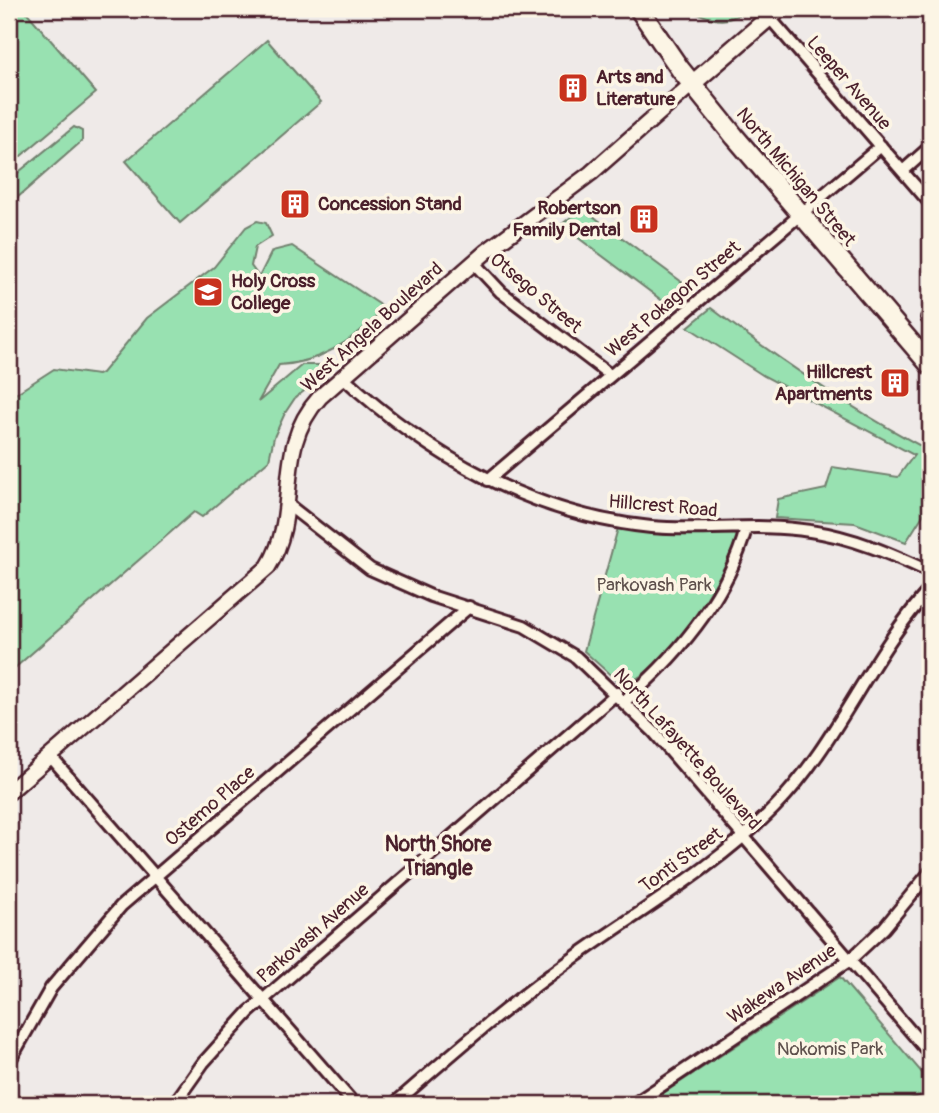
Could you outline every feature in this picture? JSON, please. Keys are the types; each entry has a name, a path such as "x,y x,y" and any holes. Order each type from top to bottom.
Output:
{"main road":[{"name":"North Michigan Street","path":"639,9 692,84 930,365"},
{"path":"692,84 774,13"}],"street":[{"name":"Leeper Avenue","path":"774,13 930,203"},
{"name":"West Angela Boulevard","path":"9,792 262,574 279,549 291,450 309,409 342,376 473,262 591,173 692,84"},
{"name":"West Pokagon Street","path":"488,480 881,146"},
{"path":"903,171 930,147"},
{"name":"Otsego Street","path":"473,262 501,292 610,375"},
{"name":"Hillcrest Road","path":"342,376 430,446 488,480 539,501 621,523 709,530 808,530 851,539 930,572"},
{"name":"North Lafayette Boulevard","path":"286,504 370,569 424,594 524,626 576,657 621,697 930,1054"},
{"name":"Parkovash Avenue","path":"174,1104 224,1038 263,999 621,697 659,672 701,620 737,556 746,529"},
{"name":"Tonti Street","path":"394,1104 512,1003 743,836 803,776 830,740 887,643 930,589"},
{"name":"Ostemo Place","path":"9,1062 35,1013 66,968 102,926 155,877 469,607"},
{"path":"50,756 354,1104"},
{"name":"Wakewa Avenue","path":"634,1104 850,960 884,928 930,872"}],"green space":[{"path":"9,9 24,9 96,93 9,166"},
{"path":"686,9 747,9 731,18 717,20"},
{"path":"267,40 321,102 180,223 126,161"},
{"path":"74,127 82,131 82,141 9,205 9,180"},
{"path":"582,208 690,288 668,305 561,225"},
{"path":"257,221 266,223 272,236 255,247 251,266 259,277 272,251 292,246 385,308 362,330 324,354 310,360 279,365 258,402 302,365 319,365 321,378 295,398 285,413 274,437 269,460 202,517 194,512 9,673 9,398 54,369 98,375 102,373 147,318 214,267 246,227"},
{"path":"711,308 818,384 930,451 930,504 906,542 855,523 775,518 778,499 826,489 833,467 898,477 914,455 764,376 688,327"},
{"name":"Parkovash Park","path":"618,528 664,535 738,534 721,574 693,619 659,660 625,685 584,651"},
{"name":"Nokomis Park","path":"840,977 930,1082 930,1092 896,1104 647,1104"}],"place":[{"name":"Arts and Literature","path":"573,88"},
{"name":"Concession Stand","path":"295,204"},
{"name":"Robertson Family Dental","path":"644,219"},
{"name":"Holy Cross College","path":"208,292"},
{"name":"Hillcrest Apartments","path":"895,383"}],"district":[{"name":"North Shore Triangle","path":"438,856"}]}
